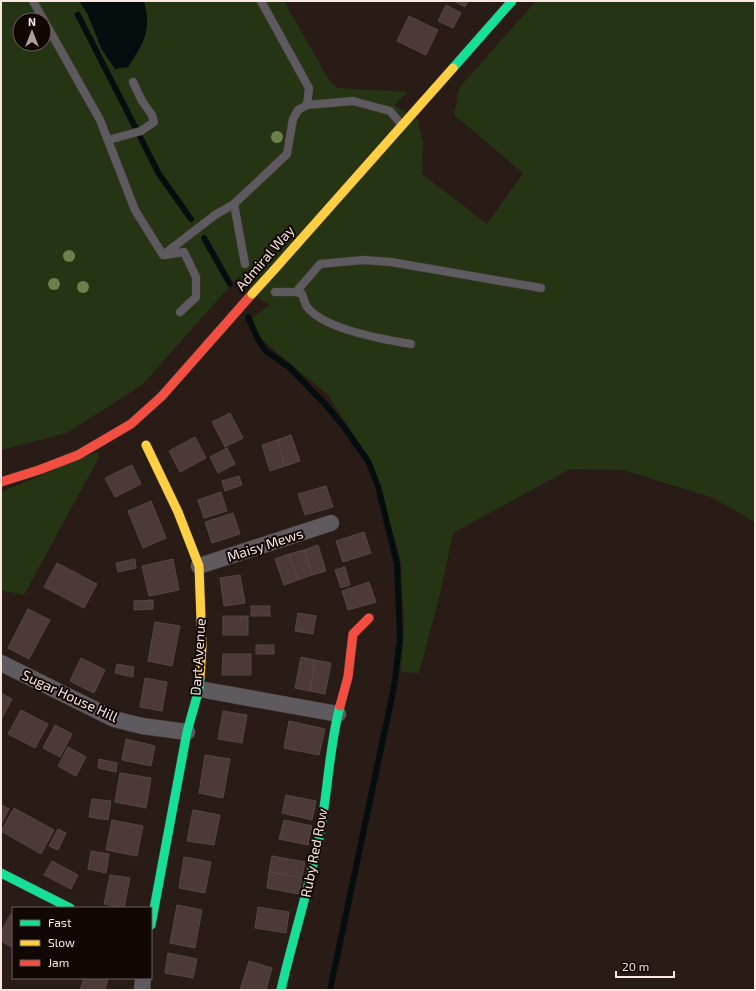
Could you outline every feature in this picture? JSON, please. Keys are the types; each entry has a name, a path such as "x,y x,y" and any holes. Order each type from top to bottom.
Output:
{"street":[{"name":"Admiral Way","path":"1,482 16,478 94,446 124,428 146,411 273,271 512,1"},
{"name":"Dart Avenue","path":"146,445 178,512 199,566 202,646 199,689 187,732 152,920"},
{"name":"Maisy Mews","path":"199,566 331,523"},
{"name":"Ruby Red Row","path":"281,990 292,942 310,885 320,832 338,714 348,677 353,634 369,618"},
{"name":"Sugar House Hill","path":"1,663 114,719 142,726 187,732"},
{"path":"199,689 338,714"},
{"path":"4,877 68,907"},
{"path":"142,990 143,979"}],"lane":[{"path":"33,1 100,120 135,210 163,255"},
{"path":"261,1 310,88 307,105"},
{"path":"108,140 141,131 154,122 152,115 142,101 133,82"},
{"path":"163,255 215,215 234,204 287,154 292,119 298,110 307,105 353,101 390,111 402,125"},
{"path":"234,204 245,264"},
{"path":"163,255 184,252 196,278 196,297 180,312"},
{"path":"296,292 320,264 363,260 420,266 541,288"},
{"path":"275,292 296,292 302,294 308,308 328,323 390,341 411,344"}],"green space":[{"path":"1,1 284,1 329,80 336,88 408,92 394,105 418,120 423,143 422,174 487,224 523,173 454,115 459,88 536,1 755,1 755,522 711,497 623,470 570,469 453,533 440,594 419,673 401,672 404,629 401,562 374,467 328,395 261,339 251,319 270,305 262,300 239,276 142,385 67,433 1,450"},
{"path":"97,452 99,457 24,595 1,590 1,492"}],"shaded area":[{"path":"79,1 144,1 147,28 142,43 128,67 115,69 102,50 87,13"}],"building":[{"path":"454,1 468,1 465,7"},
{"path":"446,5 461,13 453,28 438,21"},
{"path":"409,16 438,30 426,55 397,41"},
{"path":"230,413 243,438 225,447 212,422"},
{"path":"291,435 300,461 285,466 277,440"},
{"path":"195,437 206,458 180,472 169,451"},
{"path":"277,440 285,466 270,471 262,445"},
{"path":"227,448 235,464 218,473 210,457"},
{"path":"132,465 141,484 115,497 105,478"},
{"path":"239,476 242,485 225,491 222,481"},
{"path":"326,486 333,507 305,515 298,494"},
{"path":"221,492 227,511 204,518 198,500"},
{"path":"151,501 166,538 143,548 128,511"},
{"path":"233,513 240,534 212,543 205,522"},
{"path":"364,532 371,553 343,562 336,541"},
{"path":"318,545 326,571 312,575 304,550"},
{"path":"304,550 312,575 298,580 289,554"},
{"path":"289,554 298,580 284,585 275,559"},
{"path":"135,559 136,568 118,572 116,563"},
{"path":"173,559 179,590 149,596 142,566"},
{"path":"57,563 97,584 84,608 44,587"},
{"path":"345,567 350,585 341,588 335,570"},
{"path":"240,575 245,603 224,606 220,578"},
{"path":"369,582 376,602 348,610 342,591"},
{"path":"153,600 153,609 134,610 134,601"},
{"path":"251,606 270,606 270,616 251,616"},
{"path":"28,609 50,620 29,659 8,648"},
{"path":"298,613 316,616 313,634 295,631"},
{"path":"223,616 248,616 248,635 223,635"},
{"path":"155,622 180,626 172,666 148,661"},
{"path":"256,645 274,645 274,654 256,654"},
{"path":"223,654 251,654 251,675 222,675"},
{"path":"301,657 315,660 310,691 295,688"},
{"path":"81,658 105,670 94,693 70,681"},
{"path":"315,660 331,663 325,694 310,691"},
{"path":"117,664 134,667 133,677 115,673"},
{"path":"145,678 167,682 162,711 140,707"},
{"path":"1,693 12,699 1,720"},
{"path":"21,710 48,724 35,748 8,734"},
{"path":"223,711 247,715 242,743 218,739"},
{"path":"289,721 325,729 319,755 284,748"},
{"path":"55,725 72,734 60,757 43,748"},
{"path":"126,739 155,746 151,766 122,760"},
{"path":"68,747 86,757 76,776 58,766"},
{"path":"205,755 230,759 223,798 199,793"},
{"path":"99,759 117,763 116,772 98,768"},
{"path":"120,773 151,778 146,808 115,802"},
{"path":"286,795 316,801 312,820 282,813"},
{"path":"92,799 111,801 108,820 89,817"},
{"path":"1,805 9,809 1,825"},
{"path":"14,808 54,830 41,854 1,831"},
{"path":"193,810 220,815 214,845 187,841"},
{"path":"112,820 143,826 137,856 106,850"},
{"path":"284,820 312,826 308,845 279,839"},
{"path":"58,829 66,833 58,850 49,846"},
{"path":"91,851 109,854 106,873 88,869"},
{"path":"272,856 305,862 302,878 269,872"},
{"path":"184,857 211,862 205,893 179,888"},
{"path":"52,861 78,875 71,889 44,875"},
{"path":"269,872 302,878 299,894 267,888"},
{"path":"110,875 130,878 124,907 104,904"},
{"path":"177,905 202,910 195,948 170,943"},
{"path":"258,907 289,912 286,933 255,928"},
{"path":"10,915 12,916 12,947 1,941 1,932"},
{"path":"168,953 197,959 193,978 165,973"},
{"path":"249,961 272,968 266,990 240,990"},
{"path":"84,979 108,979 105,990 80,990"}],"waterway":[{"path":"78,15 159,174 191,219"},
{"path":"204,238 230,284"},
{"path":"248,317 258,339 266,351 290,368 325,404 344,427 368,461 378,486 397,564 400,639 394,687 330,990"}],"traffic: fast":[{"path":"453,68 512,1"},
{"path":"152,920 187,732 199,689 200,678"},
{"path":"281,990 316,853 323,817 333,737 340,706"},
{"path":"1,873 68,907"}],"traffic: slow":[{"path":"273,271 453,68"},
{"path":"252,294 273,271"},
{"path":"146,445 178,512 199,566 202,646 200,678"}],"traffic: jam":[{"path":"1,482 39,470 78,455 131,424 162,396 252,294"},
{"path":"340,706 348,677 353,634 369,618"}]}
